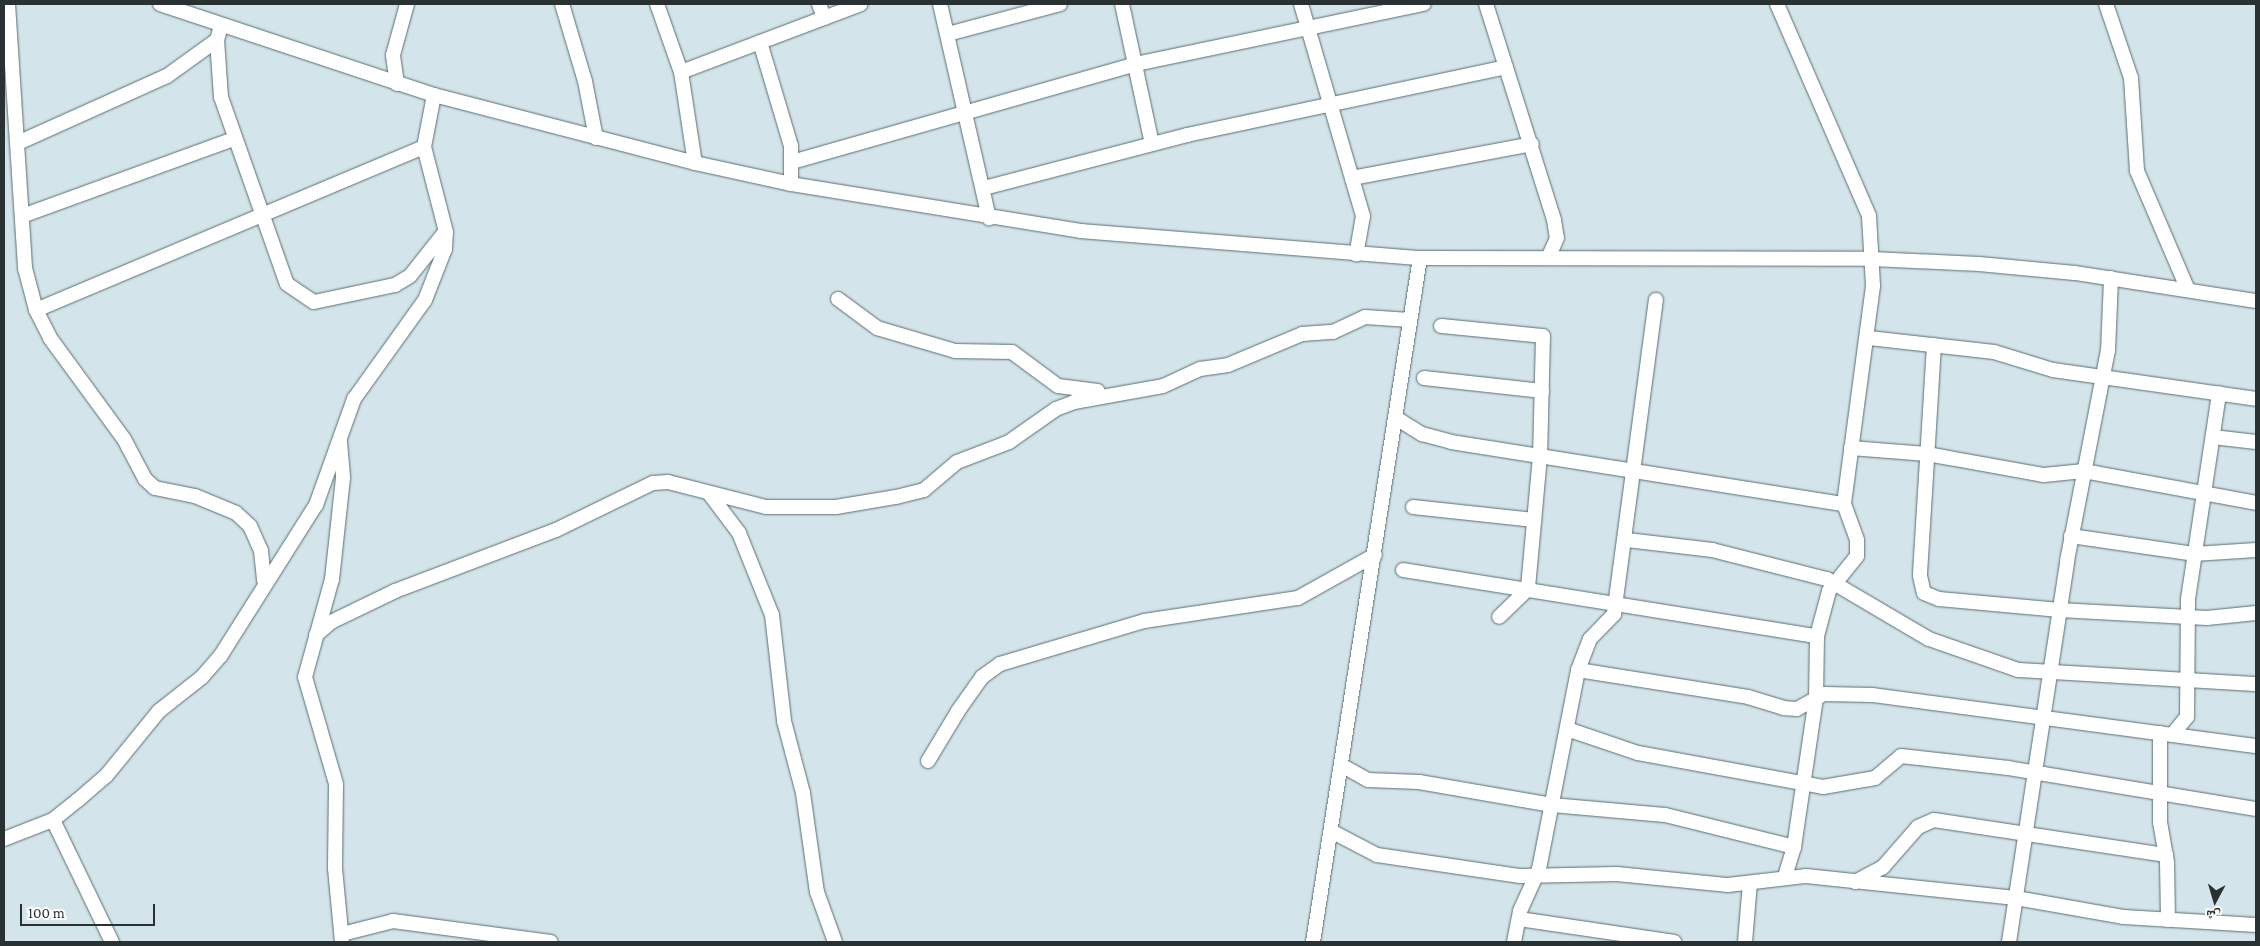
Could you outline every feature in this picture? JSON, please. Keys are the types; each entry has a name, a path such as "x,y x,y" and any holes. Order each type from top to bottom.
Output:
{"street":[{"path":"8,4 20,142 25,268 36,310 50,338 124,439 145,478 155,488 196,496 236,513 250,526 260,551 264,581"},
{"path":"160,4 219,33 434,95 596,138 695,163 791,184 989,218 1161,240 1420,258 1872,259 2034,268 2256,301"},
{"path":"397,84 393,55 407,4"},
{"path":"562,4 574,38 596,138"},
{"path":"657,4 680,72 695,163"},
{"path":"819,4 824,18"},
{"path":"680,72 861,4"},
{"path":"940,4 984,188 989,218"},
{"path":"948,34 1060,4"},
{"path":"1122,4 1152,144"},
{"path":"1301,4 1329,106 1363,216 1356,254"},
{"path":"792,162 1136,64 1424,4"},
{"path":"1486,4 1532,144 1556,230 1556,243 1548,258"},
{"path":"1777,4 1869,216 1872,259 1869,338 1844,504 1857,540 1857,556 1834,582 1816,636 1816,698 1802,780 1794,847 1785,877"},
{"path":"2106,4 2131,78 2137,171 2188,290"},
{"path":"20,142 167,76 219,33"},
{"path":"219,33 219,84 234,140 286,284 314,302 395,285 422,264 446,232"},
{"path":"760,42 792,162 791,184"},
{"path":"984,188 1152,144 1506,67"},
{"path":"4,839 53,820 106,776 159,711 202,677 236,632 264,581 316,505 354,399 372,367 425,300 445,249 446,232 424,146 434,95"},
{"path":"22,216 234,140"},
{"path":"1352,178 1532,144"},
{"path":"36,310 260,213 424,146"},
{"path":"1313,942 1420,258"},
{"path":"2009,942 2071,536 2103,379 2111,278"},
{"path":"838,299 877,328 955,351 1012,352 1058,386 1116,393"},
{"path":"1514,942 1519,919 1536,877 1578,670 1590,638 1614,614 1614,604 1626,540 1631,469 1656,300"},
{"path":"316,635 331,622 395,591 556,530 653,483 668,482 766,507 801,508 910,494 930,486 957,462 1010,442 1056,409 1116,393 1164,386 1200,369 1228,365 1302,334 1333,332 1366,317 1410,320"},
{"path":"1442,326 1543,336 1540,456 1527,590 1499,617"},
{"path":"1869,338 2006,354 2039,366 2103,379 2256,399"},
{"path":"1934,345 1920,576 1924,592 1940,599 2059,610 2188,618 2256,613"},
{"path":"1424,378 1542,391"},
{"path":"2168,920 2166,855 2160,791 2167,734 2187,717 2188,618 2194,554 2219,393"},
{"path":"1396,418 1422,434 1451,442 1844,504"},
{"path":"2213,437 2256,442"},
{"path":"339,441 343,478 332,579 305,677 336,784 335,868 342,938 393,921 551,942"},
{"path":"1851,448 1927,454 2044,475 2084,471 2256,503"},
{"path":"709,493 739,533 772,615 784,721 803,793 817,892 836,942"},
{"path":"1413,508 1534,520"},
{"path":"2071,536 2194,554 2256,550"},
{"path":"1626,540 1712,550 1834,582 1962,654 2018,670 2187,678 2256,684"},
{"path":"928,760 958,710 982,677 1000,664 1153,620 1298,598 1375,555"},
{"path":"1403,570 1816,636"},
{"path":"1578,670 1748,697 1783,708 1797,709 1816,698 1873,695 2043,721 2167,734 2256,746"},
{"path":"1567,730 1638,753 1679,758 1756,777 1802,780 1823,787 1866,780 1884,773 1901,756 2035,772 2160,791 2256,809"},
{"path":"1341,765 1368,780 1440,785 1552,805 1665,815 1794,847"},
{"path":"53,820 112,942"},
{"path":"1854,882 1883,867 1927,822 2166,855"},
{"path":"1330,831 1377,855 1446,868 1536,877 1617,874 1716,884 1750,883 1785,877 2016,898 2168,920 2256,925"},
{"path":"1748,942 1750,883"},
{"path":"1519,919 1674,942"}]}
